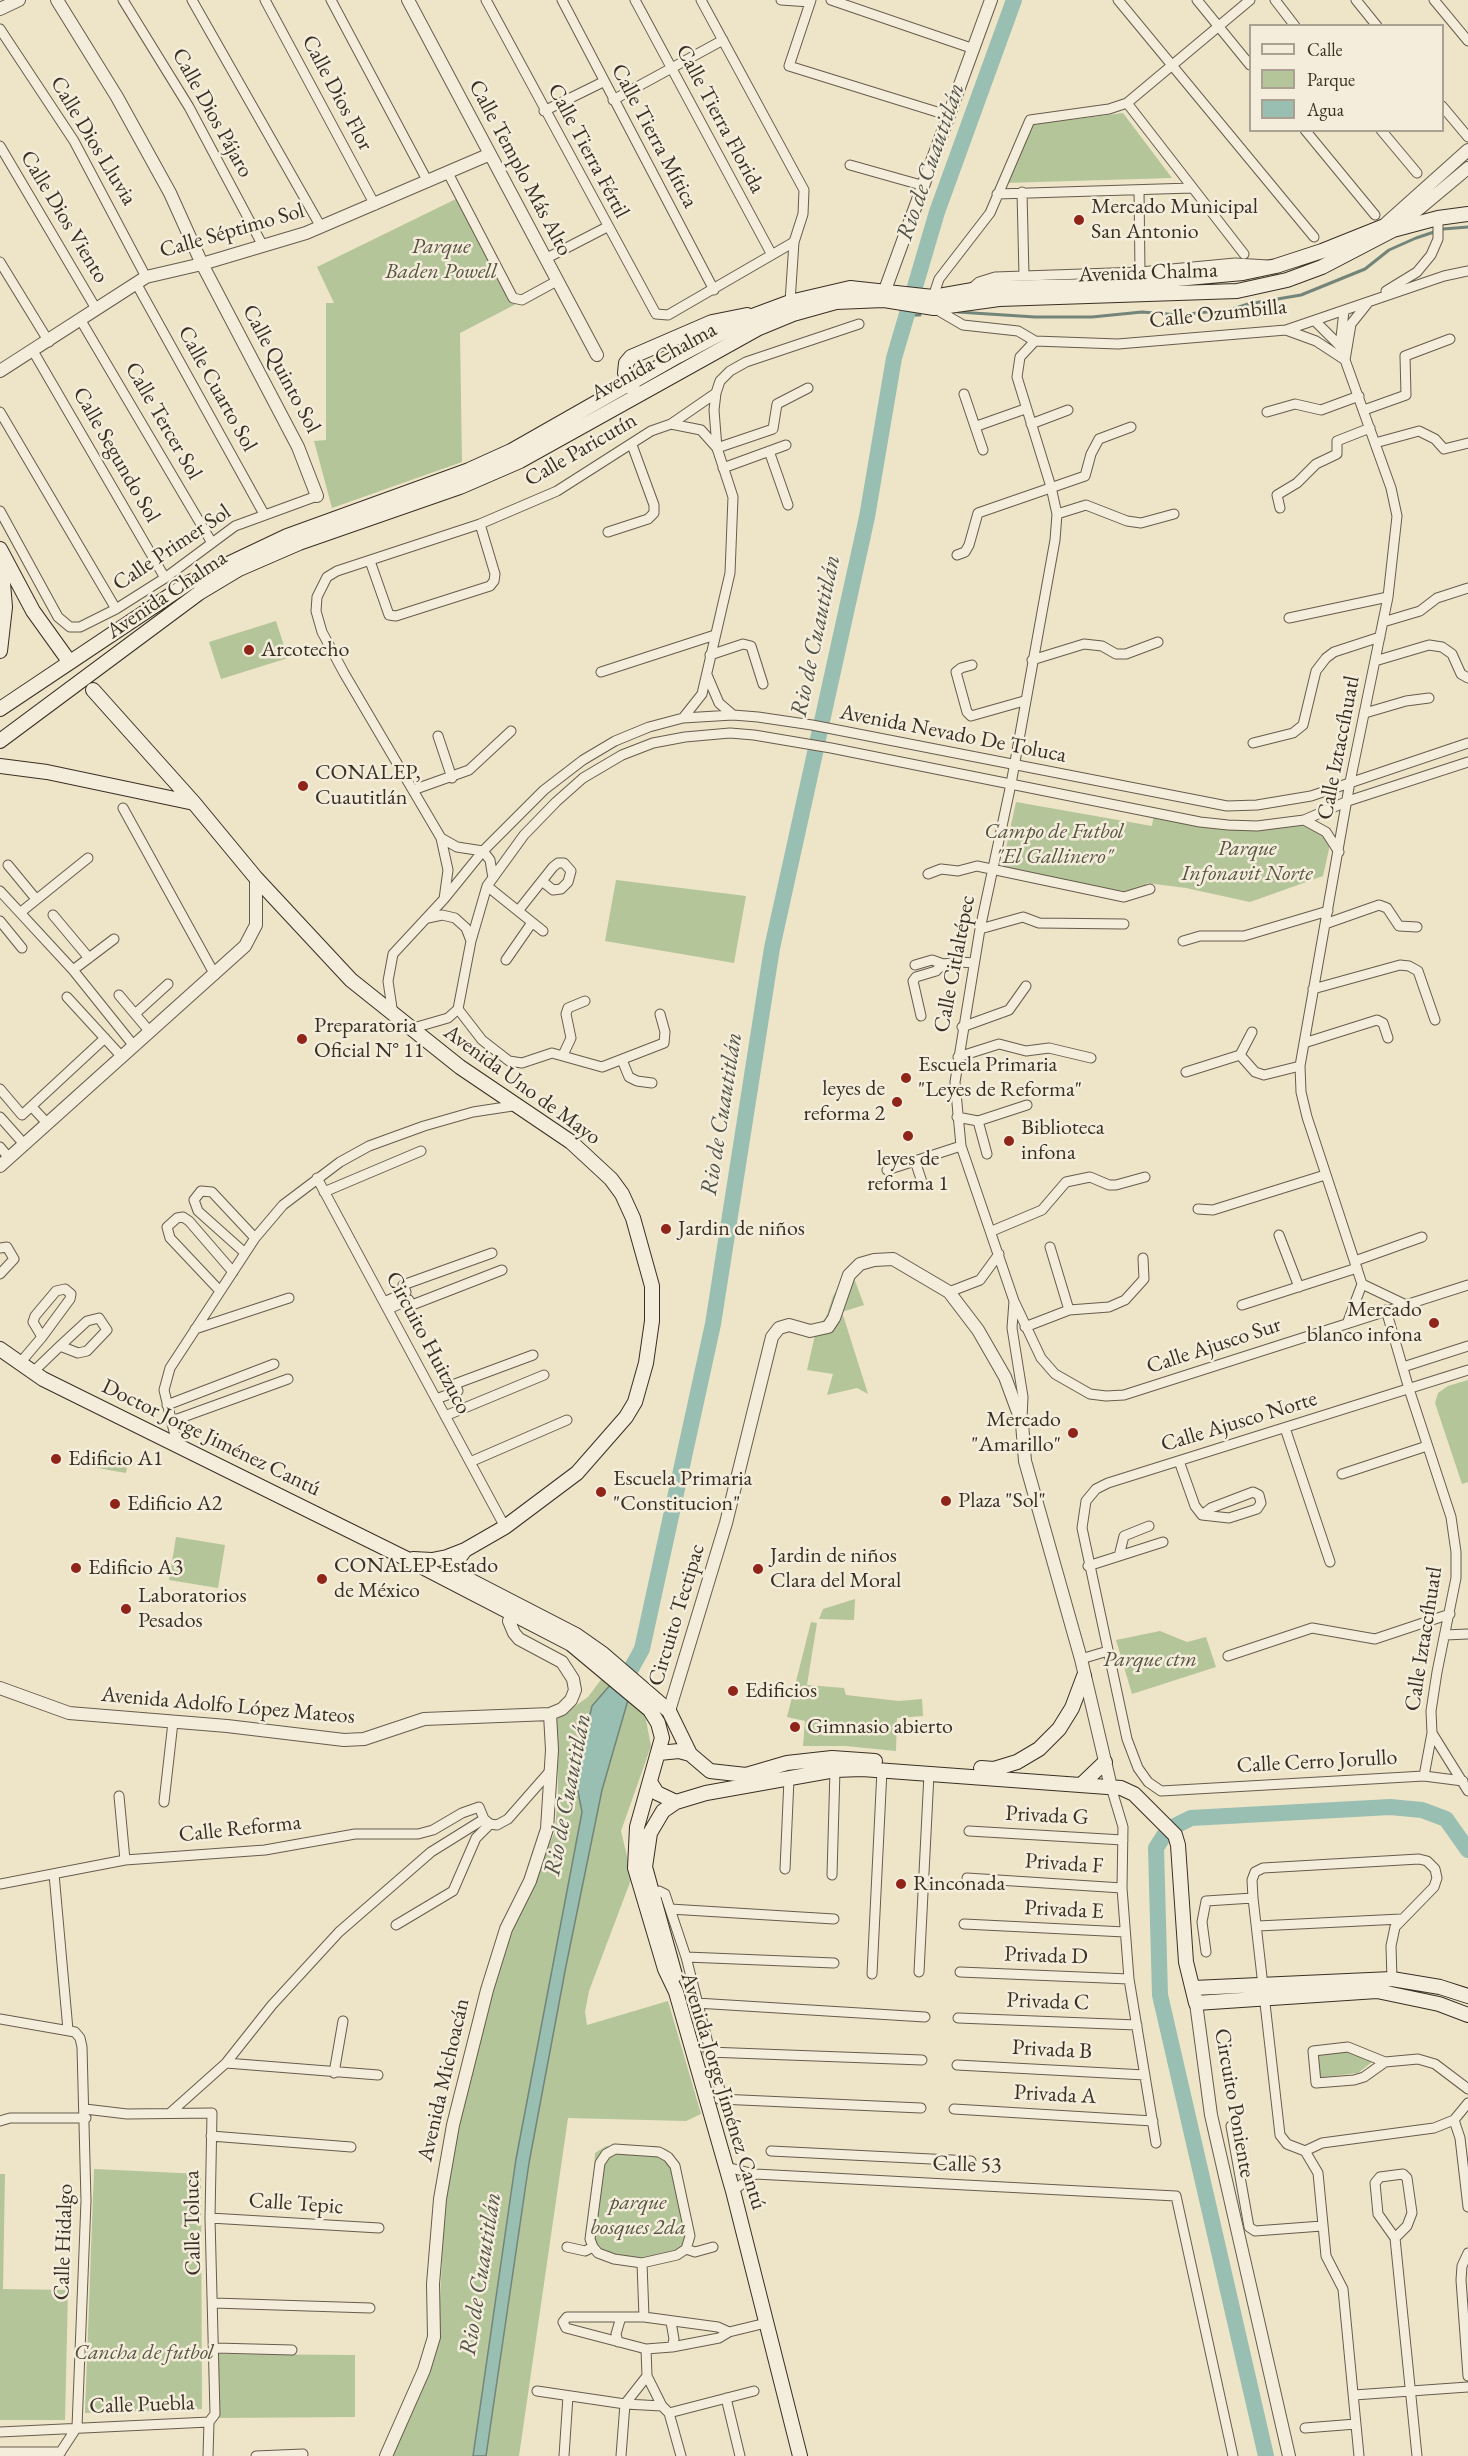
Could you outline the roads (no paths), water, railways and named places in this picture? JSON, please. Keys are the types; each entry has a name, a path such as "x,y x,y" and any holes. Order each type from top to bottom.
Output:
{"main road":[{"path":"1383,224 1438,223 1468,214"},
{"name":"Avenida Chalma","path":"0,709 195,588 287,536 469,470 512,451 755,315 790,302 850,288 885,290 923,302 984,288 1136,283 1243,273 1276,266 1364,236 1383,224"},
{"name":"Avenida Chalma","path":"0,741 195,588 299,543 460,487 520,461 759,328 792,314 836,302 884,300 923,302 1237,291 1287,280 1322,267 1383,224"},
{"path":"637,396 625,373 626,363 631,357 712,322 755,315"},
{"path":"0,549 33,611 66,657"},
{"path":"0,554 5,607 0,651"},
{"name":"Avenida Uno de Mayo","path":"93,690 195,803 256,878 343,972 410,1029 460,1067 571,1142 611,1179 622,1194 647,1260 652,1286 652,1321 646,1363 635,1402 626,1417 577,1473 505,1527 465,1550 432,1560 407,1559"},
{"path":"0,765 47,772 195,803"},
{"name":"Doctor Jorge Jiménez Cantú","path":"0,1349 33,1372 407,1559"},
{"path":"465,1550 453,1566 454,1572 513,1607"},
{"path":"407,1559 576,1635 636,1690 669,1712 690,1754 710,1772 746,1775 787,1763 832,1758 994,1769 1017,1762 1046,1742 1059,1728 1072,1708 1084,1676"},
{"name":"Avenida Jorge Jiménez Cantú","path":"636,1690 658,1723 662,1738 637,1827 635,1868 665,1969 675,1989 726,2167 800,2456"},
{"path":"659,1753 679,1751 690,1754"},
{"path":"1081,1785 1105,1762"},
{"name":"Circuito Poniente","path":"706,1793 835,1770 882,1770 1121,1788 1134,1794 1175,1835 1178,1845 1186,1962 1196,2003"},
{"path":"675,1989 675,1971 645,1867 650,1833 655,1821 676,1802 706,1793 711,1779 710,1772"},
{"path":"650,1782 657,1793 676,1802"},
{"path":"1196,2003 1265,1990 1392,1978 1440,1987 1468,1996"},
{"path":"1193,1988 1386,1992 1439,2004 1468,2015"}],"street":[{"path":"0,9 20,0"},
{"name":"Calle Quinto Sol","path":"57,0 117,97 170,193 202,264 298,447 317,496"},
{"name":"Calle Dios Pájaro","path":"123,0 189,107 263,246"},
{"path":"192,0 321,227"},
{"name":"Calle Dios Flor","path":"265,0 375,205"},
{"path":"331,0 428,182"},
{"name":"Calle Templo Más Alto","path":"408,0 488,155 546,259 555,282 597,355"},
{"name":"Calle Tierra Fértil","path":"486,0 544,111 656,314 661,316 714,290"},
{"name":"Calle Tierra Mítica","path":"562,0 714,290"},
{"name":"Calle Tierra Florida","path":"634,0 669,69 772,255"},
{"path":"701,0 804,190 803,214 794,242 790,302"},
{"path":"781,0 811,1 789,66 950,116"},
{"path":"831,0 974,49"},
{"path":"885,290 921,185 950,116 991,0"},
{"path":"1118,0 1314,237"},
{"path":"1197,0 1249,63"},
{"path":"1035,341 1018,331 963,325 923,302 979,229 998,194 1030,120 1109,109 1127,103 1250,0"},
{"path":"1275,0 1293,24"},
{"path":"1356,0 1375,24"},
{"path":"1434,0 1468,41"},
{"name":"Calle Dios Lluvia","path":"0,29 74,141 141,280"},
{"path":"613,100 723,40"},
{"path":"544,111 603,82"},
{"path":"1127,103 1244,254"},
{"path":"1444,107 1468,137"},
{"path":"1307,132 1383,224"},
{"path":"1383,132 1417,173"},
{"name":"Calle Dios Viento","path":"0,146 95,307"},
{"path":"1383,224 1468,150"},
{"name":"Calle Séptimo Sol","path":"0,371 49,342 95,307 141,280 202,264 321,227 488,155"},
{"path":"850,165 921,185"},
{"path":"1383,224 1468,168"},
{"path":"448,173 513,298 522,300 555,282"},
{"path":"998,194 1192,188"},
{"path":"1139,190 1140,272"},
{"path":"1022,192 1024,276"},
{"path":"1286,330 1316,341 1345,360 1351,324 1372,299 1417,272 1431,255 1438,239 1438,223"},
{"path":"546,259 607,227"},
{"path":"714,290 794,242"},
{"path":"0,262 49,342"},
{"path":"967,292 985,279 1140,272 1235,263 1276,266"},
{"name":"Calle Ozumbilla","path":"1035,341 1118,344 1286,330 1372,299 1444,276 1468,271"},
{"name":"Calle Cuarto Sol","path":"141,280 264,514"},
{"name":"Calle Iztaccíhuatl","path":"1340,346 1344,311"},
{"name":"Calle Tercer Sol","path":"80,319 212,543"},
{"name":"Calle Iztaccíhuatl","path":"1315,321 1340,346 1376,443 1391,488 1397,516 1388,597 1350,782 1300,1066 1301,1092 1306,1117 1362,1284"},
{"name":"Calle Paricutín","path":"413,790 322,632 316,611 317,597 327,577 337,571 480,524 557,491 651,431 670,424 716,393 720,381 730,371 746,362 859,324"},
{"path":"1364,410 1406,395 1405,356 1450,339"},
{"name":"Calle Citlaltépec","path":"1022,1423 1023,1397 1012,1328 1014,1301 992,1231 961,1146 955,1082 973,963 1011,784 1024,701 1053,551 1057,514 1051,488 1025,409 1016,367 1020,357 1035,341"},
{"name":"Calle Segundo Sol","path":"33,351 165,578"},
{"path":"717,448 773,429 777,404 808,388"},
{"path":"683,718 702,694 730,573 733,496 717,448 714,410 716,393"},
{"path":"964,394 977,426 983,450"},
{"path":"1267,412 1295,404 1321,410 1359,396"},
{"path":"977,426 1025,409"},
{"path":"1031,424 1068,410"},
{"name":"Calle Primer Sol","path":"0,412 116,609"},
{"path":"670,424 701,430 717,448"},
{"path":"957,555 965,552 969,545 978,513 1085,476 1094,445 1099,438 1131,427"},
{"path":"1280,508 1277,495 1297,483 1316,464 1338,454 1336,441 1370,428"},
{"path":"1376,443 1419,431 1435,439 1444,449 1468,443"},
{"path":"608,532 648,519 654,513 654,505 632,445"},
{"path":"723,468 786,445"},
{"path":"769,451 788,506"},
{"name":"Calle Primer Sol","path":"0,511 58,617 70,627 80,627 116,609 165,578 235,526 317,496"},
{"path":"1057,514 1086,505 1127,521 1141,523 1174,514"},
{"path":"370,561 388,615 406,613 490,586 495,574 480,524"},
{"path":"1383,622 1420,611 1437,598 1468,588"},
{"path":"1289,618 1388,597"},
{"path":"601,672 715,635"},
{"path":"1252,743 1293,732 1303,725 1316,671 1326,658 1334,652 1380,638"},
{"path":"1032,660 1084,644 1102,646 1116,654 1126,654 1158,642"},
{"path":"710,655 742,644 751,646 763,684"},
{"path":"1375,661 1429,645 1442,647 1452,654 1461,674 1468,678"},
{"path":"972,666 956,672 966,712 971,716 1024,701"},
{"path":"707,675 719,703 733,715"},
{"path":"1365,713 1406,701 1429,698"},
{"name":"Avenida Nevado De Toluca","path":"393,1015 388,981 393,954 428,918 483,851 544,790 583,760 624,737 683,718 733,715 812,725 962,757 1227,806 1257,805 1311,796 1468,742"},
{"path":"444,899 448,870 441,838 413,790 452,778 469,770 511,731"},
{"name":"Avenida Nevado De Toluca","path":"458,1009 471,941 490,882 525,836 556,801 583,778 622,755 675,739 730,733 806,744 1200,822 1257,826 1304,820 1348,801 1468,762"},
{"path":"438,736 452,778"},
{"path":"958,773 962,757"},
{"path":"123,808 215,975"},
{"path":"1304,820 1326,832 1339,852"},
{"path":"441,838 463,849 483,851 490,860 490,882 531,924 543,931"},
{"path":"21,912 88,858"},
{"path":"8,865 36,900"},
{"path":"928,874 942,869 958,871 977,866 1124,897 1150,889"},
{"path":"0,1147 5,1162 215,975 252,937 258,910 256,878"},
{"path":"518,910 542,881"},
{"path":"0,891 73,970 134,1046"},
{"path":"1325,924 1379,905 1386,908 1399,926 1417,927"},
{"path":"1183,941 1200,936 1244,936 1328,911"},
{"path":"53,915 89,958"},
{"path":"428,918 442,915 455,918 466,928 471,941"},
{"path":"980,929 1023,917 1039,923 1124,924"},
{"path":"0,921 22,948"},
{"path":"506,960 531,924"},
{"path":"73,970 114,939"},
{"path":"915,964 932,960 943,964 973,963"},
{"path":"921,1016 913,981 916,977 936,971 943,964"},
{"path":"1313,989 1400,965 1409,966 1418,971 1435,1020"},
{"path":"135,1014 168,984"},
{"path":"962,1027 1009,1010 1026,986"},
{"path":"119,995 150,1032"},
{"path":"67,997 122,1057"},
{"path":"563,1055 571,1038 566,1014 568,1008 585,1001"},
{"path":"410,1029 448,1018 458,1009 482,1040 509,1061 522,1063 552,1053 602,1067 663,1043 665,1032 660,1014"},
{"path":"1304,1043 1377,1020 1383,1023 1388,1038"},
{"path":"1186,1072 1240,1055 1252,1032"},
{"path":"0,1089 22,1115 105,1038"},
{"path":"958,1057 999,1044 1026,1051 1049,1048 1091,1058"},
{"path":"1240,1055 1255,1072 1264,1075 1300,1066"},
{"path":"622,1060 630,1077 637,1082 652,1083"},
{"path":"177,1444 164,1390 170,1368 255,1238 283,1204 317,1178 369,1146 424,1126 473,1112 519,1105"},
{"path":"957,1117 978,1121 1027,1105"},
{"path":"32,1107 48,1123"},
{"path":"0,1117 24,1144"},
{"path":"978,1121 987,1154"},
{"path":"887,1170 961,1146"},
{"path":"324,1192 421,1151"},
{"path":"915,1161 923,1185"},
{"path":"1198,1209 1213,1210 1324,1174"},
{"path":"992,1231 1042,1210 1066,1182 1090,1177 1109,1185 1116,1185 1145,1178"},
{"name":"Circuito Huitzuco","path":"317,1178 505,1527"},
{"path":"245,1253 198,1211 194,1200 201,1191 212,1192 255,1238"},
{"path":"220,1291 170,1238 167,1227 177,1218 183,1217 189,1221 233,1272"},
{"path":"1279,1235 1299,1287"},
{"path":"1242,1305 1299,1287 1422,1238"},
{"path":"0,1248 7,1247 14,1254 14,1259 2,1268"},
{"path":"1050,1247 1069,1310"},
{"path":"386,1306 406,1292 404,1285 492,1253"},
{"path":"999,1254 980,1280 949,1292 978,1330 1005,1377 1022,1423 1025,1461 1081,1659 1111,1788 1121,1814 1122,1888 1129,1979 1156,2143"},
{"path":"1025,1327 1069,1310 1109,1307 1125,1300 1144,1279 1143,1258"},
{"name":"Circuito Tectipac","path":"669,1712 726,1523 772,1337 779,1328 789,1325 810,1331 828,1327 834,1318 849,1275 860,1264 874,1260 893,1259 949,1292"},
{"path":"386,1306 409,1300 412,1305 502,1270"},
{"path":"989,1270 1005,1271"},
{"path":"1347,1323 1362,1284 1404,1305"},
{"name":"Calle Ajusco Sur","path":"1014,1301 1041,1358 1055,1374 1090,1394 1106,1396 1124,1395 1468,1285"},
{"path":"20,1363 42,1336 70,1299 71,1294 65,1289 56,1291 35,1316 33,1322 42,1336"},
{"path":"195,1329 289,1298"},
{"name":"Calle Iztaccíhuatl","path":"1386,1310 1453,1528 1456,1569 1450,1614 1431,1711 1432,1733 1424,1776"},
{"path":"33,1372 60,1346 93,1318 99,1318 107,1330 87,1351 78,1353 60,1346"},
{"path":"1402,1367 1468,1346"},
{"path":"436,1399 458,1391 455,1384 533,1354"},
{"path":"167,1406 274,1364"},
{"name":"Calle Ajusco Norte","path":"1088,1566 1082,1528 1086,1501 1096,1489 1108,1483 1468,1370"},
{"path":"445,1416 544,1375"},
{"path":"172,1421 288,1379"},
{"path":"470,1462 567,1420"},
{"path":"1285,1428 1330,1562"},
{"path":"1342,1474 1427,1446"},
{"path":"1179,1461 1195,1506 1202,1515 1229,1518 1257,1509 1261,1503 1259,1495 1253,1492 1211,1508 1202,1515"},
{"path":"1119,1556 1124,1536 1149,1526"},
{"path":"1081,1659 1108,1652 1088,1566 1163,1542"},
{"path":"513,1607 509,1621 519,1639 562,1662 573,1679 575,1690 571,1700 562,1709 550,1714"},
{"path":"1228,1656 1312,1629 1376,1639 1450,1614"},
{"path":"1445,1635 1468,1634"},
{"name":"Calle Cerro Jorullo","path":"1108,1652 1127,1739 1138,1768 1148,1782 1161,1791 1424,1776 1463,1781"},
{"name":"Avenida Adolfo López Mateos","path":"0,1688 69,1713 344,1740 364,1739 424,1719 550,1714"},
{"name":"Avenida Michoacán","path":"386,2456 424,2370 434,2337 433,2284 440,2199 453,2125 487,1990 506,1929 530,1881 547,1829 551,1769 550,1714"},
{"path":"164,1802 173,1722"},
{"name":"Calle Iztaccíhuatl","path":"1432,1733 1463,1781"},
{"path":"170,2113 226,2063 272,2005 339,1932 431,1851 487,1821 498,1825 508,1819 551,1769"},
{"path":"832,1875 835,1770"},
{"path":"872,1974 882,1770"},
{"path":"919,1972 929,1774"},
{"path":"785,1869 789,1779"},
{"path":"1463,1781 1468,1791"},
{"path":"119,1796 125,1860"},
{"name":"Calle Reforma","path":"0,1884 125,1860 265,1850 355,1834 418,1834 433,1830 462,1812 479,1807 487,1821"},
{"path":"396,1925 453,1891 476,1838 487,1821"},
{"name":"Privada G","path":"969,1831 1123,1840"},
{"path":"1359,2456 1343,2289 1326,2256 1318,2173 1305,2151 1287,2144 1280,2135 1252,1880 1255,1872 1263,1868 1419,1859 1427,1861 1435,1869 1437,1878 1434,1887 1401,1919 1395,1928 1391,1946 1392,1978"},
{"path":"0,2019 68,2030 54,1874"},
{"name":"Privada F","path":"967,1878 1122,1888"},
{"path":"652,1893 659,1891 665,1894 686,1956 708,2052 722,2098"},
{"path":"1206,1952 1202,1922 1206,1901 1254,1898"},
{"path":"670,1909 834,1918"},
{"path":"1258,1926 1401,1919"},
{"name":"Privada E","path":"964,1924 1125,1932"},
{"path":"686,1956 834,1962"},
{"name":"Privada D","path":"960,1972 1129,1979"},
{"path":"696,2003 925,2017"},
{"name":"Circuito Poniente","path":"1196,2003 1211,2115 1289,2456"},
{"name":"Privada C","path":"958,2018 1137,2025"},
{"path":"334,2073 343,2021"},
{"name":"Calle Hidalgo","path":"68,2030 80,2038 82,2047 86,2113 86,2201 77,2427"},
{"path":"1385,2062 1364,2077 1316,2083 1312,2050 1348,2047 1385,2062 1418,2059 1435,2064 1468,2089"},
{"path":"708,2052 922,2060"},
{"path":"226,2063 378,2075"},
{"name":"Privada B","path":"957,2064 1145,2075"},
{"path":"708,2103 722,2098 921,2108"},
{"path":"1305,2151 1322,2143 1434,2128 1454,2120 1468,2103"},
{"name":"Privada A","path":"954,2109 1153,2121"},
{"name":"Calle Toluca","path":"0,2121 10,2118 86,2113 212,2113 210,2218 214,2303 215,2414 209,2422 208,2456"},
{"path":"1454,2120 1460,2138 1468,2207"},
{"path":"1231,2126 1249,2227 1255,2231 1322,2226"},
{"path":"211,2136 351,2147"},
{"path":"615,2149 660,2152 668,2157 675,2166 690,2236 686,2249 677,2255 642,2263 614,2259 598,2253 593,2247 590,2239 600,2163 606,2154 615,2149"},
{"path":"771,2151 971,2161"},
{"path":"863,2178 864,2157"},
{"name":"Calle 53","path":"726,2167 755,2174 1176,2196 1233,2456"},
{"path":"733,2192 755,2174"},
{"path":"1395,2238 1407,2226 1412,2213 1407,2178 1402,2174 1380,2177 1375,2183 1378,2214 1395,2238 1417,2456"},
{"name":"Calle Tepic","path":"210,2218 379,2228"},
{"path":"567,2247 585,2251 593,2247"},
{"path":"686,2249 695,2252 713,2247"},
{"path":"1468,2253 1462,2266 1461,2280 1468,2376"},
{"path":"642,2263 644,2317"},
{"path":"214,2303 370,2308"},
{"path":"729,2332 718,2327 644,2317 567,2318 563,2322 566,2328 646,2349 672,2347 719,2338 729,2332 766,2324"},
{"path":"618,2342 616,2334 621,2318"},
{"path":"671,2322 674,2339 672,2347"},
{"path":"215,2348 292,2350"},
{"path":"646,2349 647,2376 665,2410 681,2456"},
{"path":"621,2456 625,2404 647,2376"},
{"path":"1354,2395 1411,2393 1468,2387"},
{"path":"537,2391 665,2410 754,2391"},
{"path":"564,2456 568,2396"},
{"path":"726,2398 740,2456"},
{"name":"Calle Puebla","path":"0,2432 209,2422"},
{"path":"1305,2428 1356,2424"},
{"path":"0,2452 59,2454 77,2427"},
{"path":"256,2456 303,2454"}],"water":[{"path":"611,1684 628,1700 602,1790 566,1966 529,2163 486,2456 473,2456 516,2159 582,1812 575,1777 592,1706"}],"waterway":[{"name":"Rio de Cuautitlán","path":"620,1689 642,1649 713,1324 772,948 867,517 894,358 937,212 1014,0"},
{"path":"958,312 1035,317 1092,317 1142,312 1180,315 1233,309 1248,304 1301,295 1365,269 1389,250 1416,238 1443,229 1468,227"},
{"path":"907,315 920,315"},
{"path":"1175,1826 1191,1818 1390,1807 1422,1810 1446,1819 1468,1850"},
{"path":"1165,1834 1156,1848 1160,1995 1266,2456"}],"tunnel":[{"path":"66,657 91,688"}],"place":[{"name":"Mercado Municipal San Antonio","path":"1079,220"},
{"name":"Arcotecho","path":"249,650"},
{"name":"CONALEP, Cuautitlán","path":"303,786"},
{"name":"Preparatoria Oficial N° 11","path":"302,1039"},
{"name":"Escuela Primaria \"Leyes de Reforma\"","path":"906,1078"},
{"name":"leyes de reforma 2","path":"897,1102"},
{"name":"leyes de reforma 1","path":"908,1136"},
{"name":"Biblioteca infona","path":"1009,1141"},
{"name":"Jardin de niños","path":"666,1229"},
{"name":"Mercado blanco infona","path":"1434,1323"},
{"name":"Mercado \"Amarillo\"","path":"1073,1433"},
{"name":"Edificio A1","path":"56,1459"},
{"name":"Escuela Primaria \"Constitucion\"","path":"601,1492"},
{"name":"Plaza \"Sol\"","path":"946,1501"},
{"name":"Edificio A2","path":"115,1504"},
{"name":"Edificio A3","path":"76,1568"},
{"name":"Jardin de niños Clara del Moral","path":"758,1569"},
{"name":"CONALEP Estado de México","path":"322,1579"},
{"name":"Laboratorios Pesados","path":"126,1609"},
{"name":"Edificios","path":"733,1691"},
{"name":"Gimnasio abierto","path":"795,1727"},
{"name":"Rinconada","path":"901,1884"}],"park label":[{"name":"Parque Baden Powell","path":"441,260"},
{"name":"Campo de Futbol \"El Gallinero\"","path":"1054,844"},
{"name":"Parque Infonavit Norte","path":"1247,862"},
{"name":"Parque ctm","path":"1150,1660"},
{"name":"parque bosques 2da","path":"638,2216"},
{"name":"Cancha de futbol","path":"144,2353"}]}
